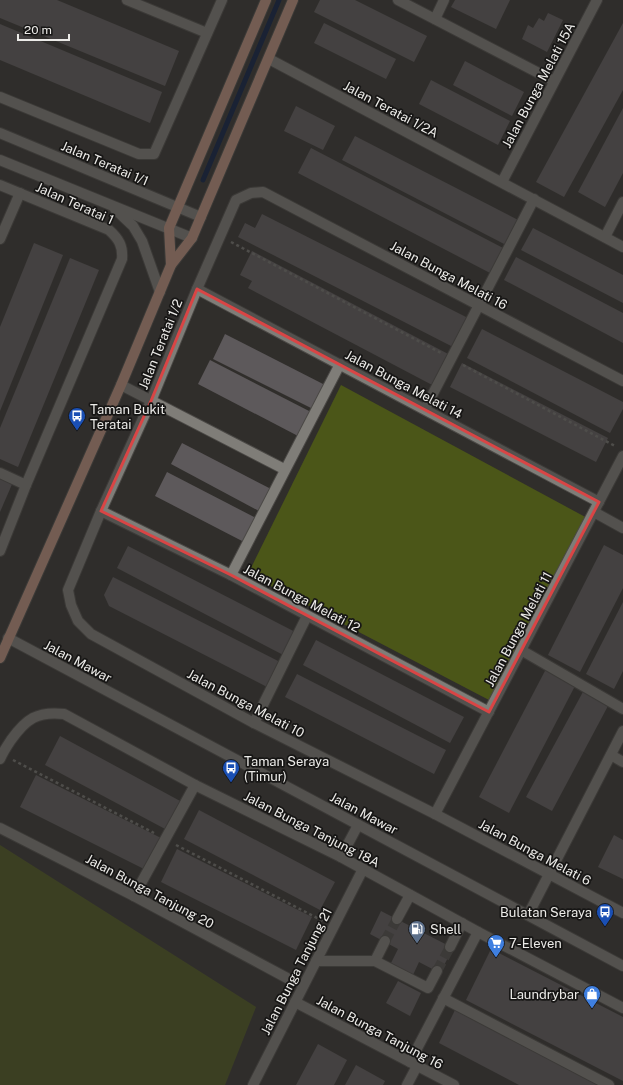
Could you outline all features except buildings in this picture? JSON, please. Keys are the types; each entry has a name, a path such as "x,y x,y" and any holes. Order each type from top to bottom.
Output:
{"main road":[{"name":"Jalan Teratai 1/2","path":"171,265 169,228 179,208 266,0"},
{"name":"Jalan Teratai 1/2","path":"0,658 121,385 171,265 192,238 293,0"}],"street":[{"path":"127,0 208,33 222,0"},
{"path":"398,0 554,81"},
{"path":"435,19 444,0"},
{"name":"Jalan Bunga Melati 15A","path":"502,182 597,0"},
{"name":"Jalan Teratai 1/1","path":"0,97 139,154 154,154 208,33"},
{"name":"Jalan Teratai 1/2A","path":"269,59 623,246"},
{"name":"Jalan Teratai 1/1","path":"0,133 201,217"},
{"path":"0,160 192,238"},
{"name":"Jalan Teratai 1","path":"0,185 109,230 118,238 123,250 122,259 26,485"},
{"path":"0,239 20,192"},
{"name":"Jalan Teratai 1/2","path":"68,590 101,511 151,400 219,236 236,200 251,192 262,192"},
{"name":"Jalan Bunga Melati 16","path":"262,192 623,381"},
{"path":"425,409 534,199"},
{"path":"605,237 623,202"},
{"path":"112,205 133,226 142,241 160,292"},
{"name":"Jalan Bunga Melati 14","path":"197,289 599,502"},
{"path":"231,575 284,469 340,364"},
{"path":"121,385 284,469"},
{"name":"Jalan Bunga Melati 11","path":"435,814 594,512 621,452"},
{"path":"0,473 26,485 0,551"},
{"name":"Jalan Bunga Melati 12","path":"101,511 231,575 489,712"},
{"path":"594,512 623,528"},
{"name":"Jalan Bunga Melati 10","path":"68,590 71,605 78,622 91,634 254,723 435,814"},
{"path":"254,723 307,616"},
{"name":"Jalan Mawar","path":"8,638 623,966"},
{"path":"522,650 623,709"},
{"name":"Jalan Bunga Tanjung 18A","path":"0,759 22,725 36,716 50,712 64,714 195,785 341,857 478,932 623,1008"},
{"path":"528,915 623,732"},
{"path":"611,755 623,762"},
{"path":"134,896 195,785"},
{"name":"Jalan Bunga Melati 6","path":"435,814 623,913"},
{"path":"341,857 358,825"},
{"name":"Jalan Bunga Tanjung 20","path":"0,828 134,896 287,978"},
{"name":"Jalan Bunga Tanjung 21","path":"253,1085 363,869"},
{"path":"397,919 410,895"},
{"path":"450,947 462,923"},
{"path":"407,1085 414,1064 443,998 478,932"},
{"path":"375,961 385,941"},
{"path":"316,961 375,961 428,988 437,971"},
{"path":"443,998 609,1085"},
{"name":"Jalan Bunga Tanjung 16","path":"295,1002 454,1085"}],"path":[{"path":"219,236 451,359 621,452"}],"highlighted area":[{"path":"197,289 599,502 489,712 231,575 101,511 151,401"}],"green space":[{"path":"341,385 589,519 489,700 248,574"},
{"path":"0,845 256,1007 225,1085 0,1085"}],"waterway":[{"path":"203,180 279,0"}],"tunnel":[{"path":"385,941 397,919"},
{"path":"437,971 450,947"}],"place":[{"name":"Taman Bukit Teratai","path":"77,431"},
{"name":"Taman Seraya (Timur)","path":"231,783"},
{"name":"Bulatan Seraya","path":"605,927"},
{"name":"Shell","path":"417,944"},
{"name":"7-Eleven","path":"496,958"},
{"name":"Laundrybar","path":"592,1009"}]}
